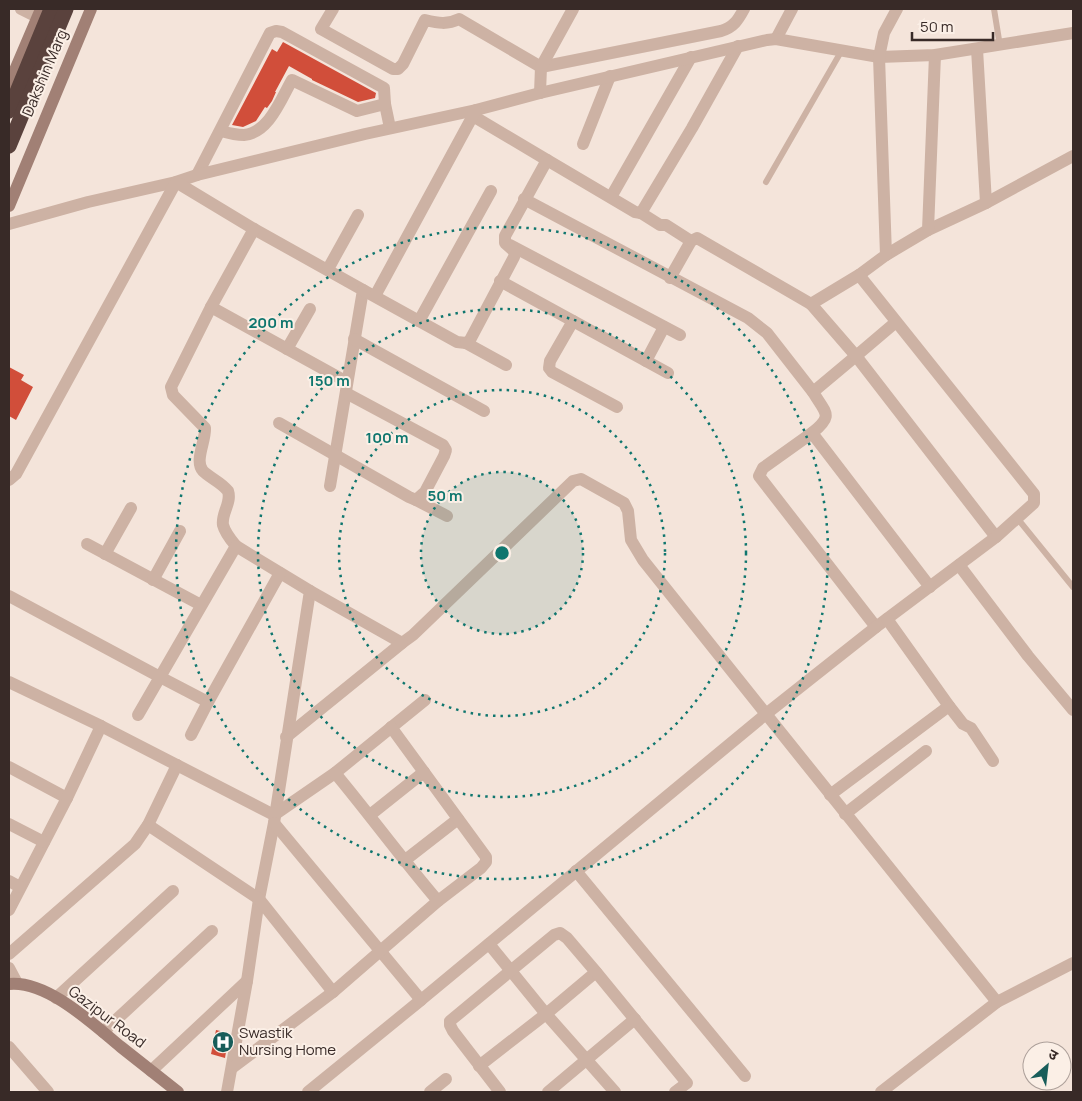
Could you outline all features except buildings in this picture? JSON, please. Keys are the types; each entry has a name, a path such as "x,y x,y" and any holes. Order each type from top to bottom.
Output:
{"highway":[{"name":"Dakshin Marg","path":"9,111 51,9"},
{"path":"9,146 66,9"}],"street":[{"path":"9,84 39,13 21,9"},
{"name":"Dakshin Marg","path":"9,206 91,9"},
{"path":"333,9 322,29 393,70 398,69 404,64 424,15 447,24 462,14 540,67 729,29 735,24 744,9"},
{"path":"540,93 540,67 573,9"},
{"path":"776,39 792,9"},
{"path":"886,254 879,57 884,33 897,9"},
{"path":"197,175 270,32 276,30 384,88 390,128"},
{"path":"9,224 88,202 176,182 197,175 390,128 475,113 540,93 738,46 776,39 879,57 935,55 1073,33"},
{"path":"641,213 738,46"},
{"path":"978,49 986,203"},
{"path":"928,230 935,55"},
{"path":"612,197 691,57"},
{"path":"583,144 610,76"},
{"path":"220,131 245,135 262,128 268,122 292,80 357,111 385,104"},
{"path":"475,113 547,160 635,212 641,213 660,225 666,225 691,241"},
{"path":"375,296 475,113"},
{"path":"811,304 859,275 886,254 928,230 986,203 1073,156"},
{"path":"466,343 514,257 515,252 505,243 505,236 547,160"},
{"path":"176,182 254,229 363,290 457,342 466,343 506,365"},
{"path":"9,480 16,474 176,182"},
{"path":"419,321 491,191"},
{"path":"524,199 748,318 763,329 813,392 826,413 826,418 824,423 812,433 763,468 759,476 876,627"},
{"path":"328,269 358,215"},
{"path":"254,229 211,307 171,387 171,392 204,428 205,439 199,460 200,466 228,490 230,495 223,516 223,526 236,546 310,591 402,643"},
{"path":"670,278 691,241 697,238 811,304 856,356 996,536"},
{"path":"505,243 680,335"},
{"path":"308,1092 766,714 996,536 1034,503 1034,494 859,275"},
{"path":"500,282 668,373"},
{"path":"330,486 363,290"},
{"path":"211,307 287,349 443,445 446,450 444,456 426,492 416,500"},
{"path":"287,349 310,310"},
{"path":"573,321 550,361 549,368 552,372 617,407"},
{"path":"813,392 896,322"},
{"path":"646,361 664,327"},
{"path":"354,339 484,411"},
{"path":"279,424 447,516"},
{"path":"812,433 930,587"},
{"path":"286,737 413,635 573,481 582,479 624,504 628,512 631,540 640,555 997,1002"},
{"path":"105,554 131,508"},
{"path":"153,580 180,531"},
{"path":"87,544 200,605"},
{"path":"138,715 200,605 236,546"},
{"path":"959,565 1028,656 1073,710"},
{"path":"191,735 280,573"},
{"path":"228,1092 310,591"},
{"path":"9,596 208,702"},
{"path":"887,619 949,706 964,724 971,728 993,761"},
{"path":"9,682 177,765 274,819 420,1000"},
{"path":"274,819 335,773 425,700"},
{"path":"830,795 949,706"},
{"path":"9,910 67,798 101,726"},
{"path":"232,1068 333,992 486,862 486,857 391,727"},
{"path":"845,814 926,751"},
{"path":"9,954 135,844 148,825 177,765"},
{"path":"9,767 67,798"},
{"path":"370,815 424,772"},
{"path":"335,773 438,901"},
{"path":"404,861 458,819"},
{"path":"9,824 44,842"},
{"path":"148,825 260,899 333,992"},
{"path":"576,871 745,1076"},
{"path":"9,881 20,887"},
{"path":"56,998 173,891"},
{"path":"103,1032 212,931"},
{"path":"500,1092 453,1031 450,1021 554,935 560,934 567,938 636,1019 691,1088 675,1092"},
{"path":"489,944 546,1014 615,1092"},
{"path":"881,1092 997,1002 1073,963"},
{"path":"9,968 13,983"},
{"path":"480,1066 596,972"},
{"path":"151,1071 247,981"},
{"name":"Gazipur Road","path":"13,983 35,988 56,998 103,1032 178,1092"},
{"path":"548,1092 636,1019"},
{"path":"9,1047 48,1092"},
{"path":"430,1092 446,1079"}],"lane":[{"path":"994,9 1000,46"},
{"path":"766,182 842,50"},
{"path":"1017,518 1073,587"}],"place":[{"name":"Swastik Nursing Home","path":"223,1042"}]}
